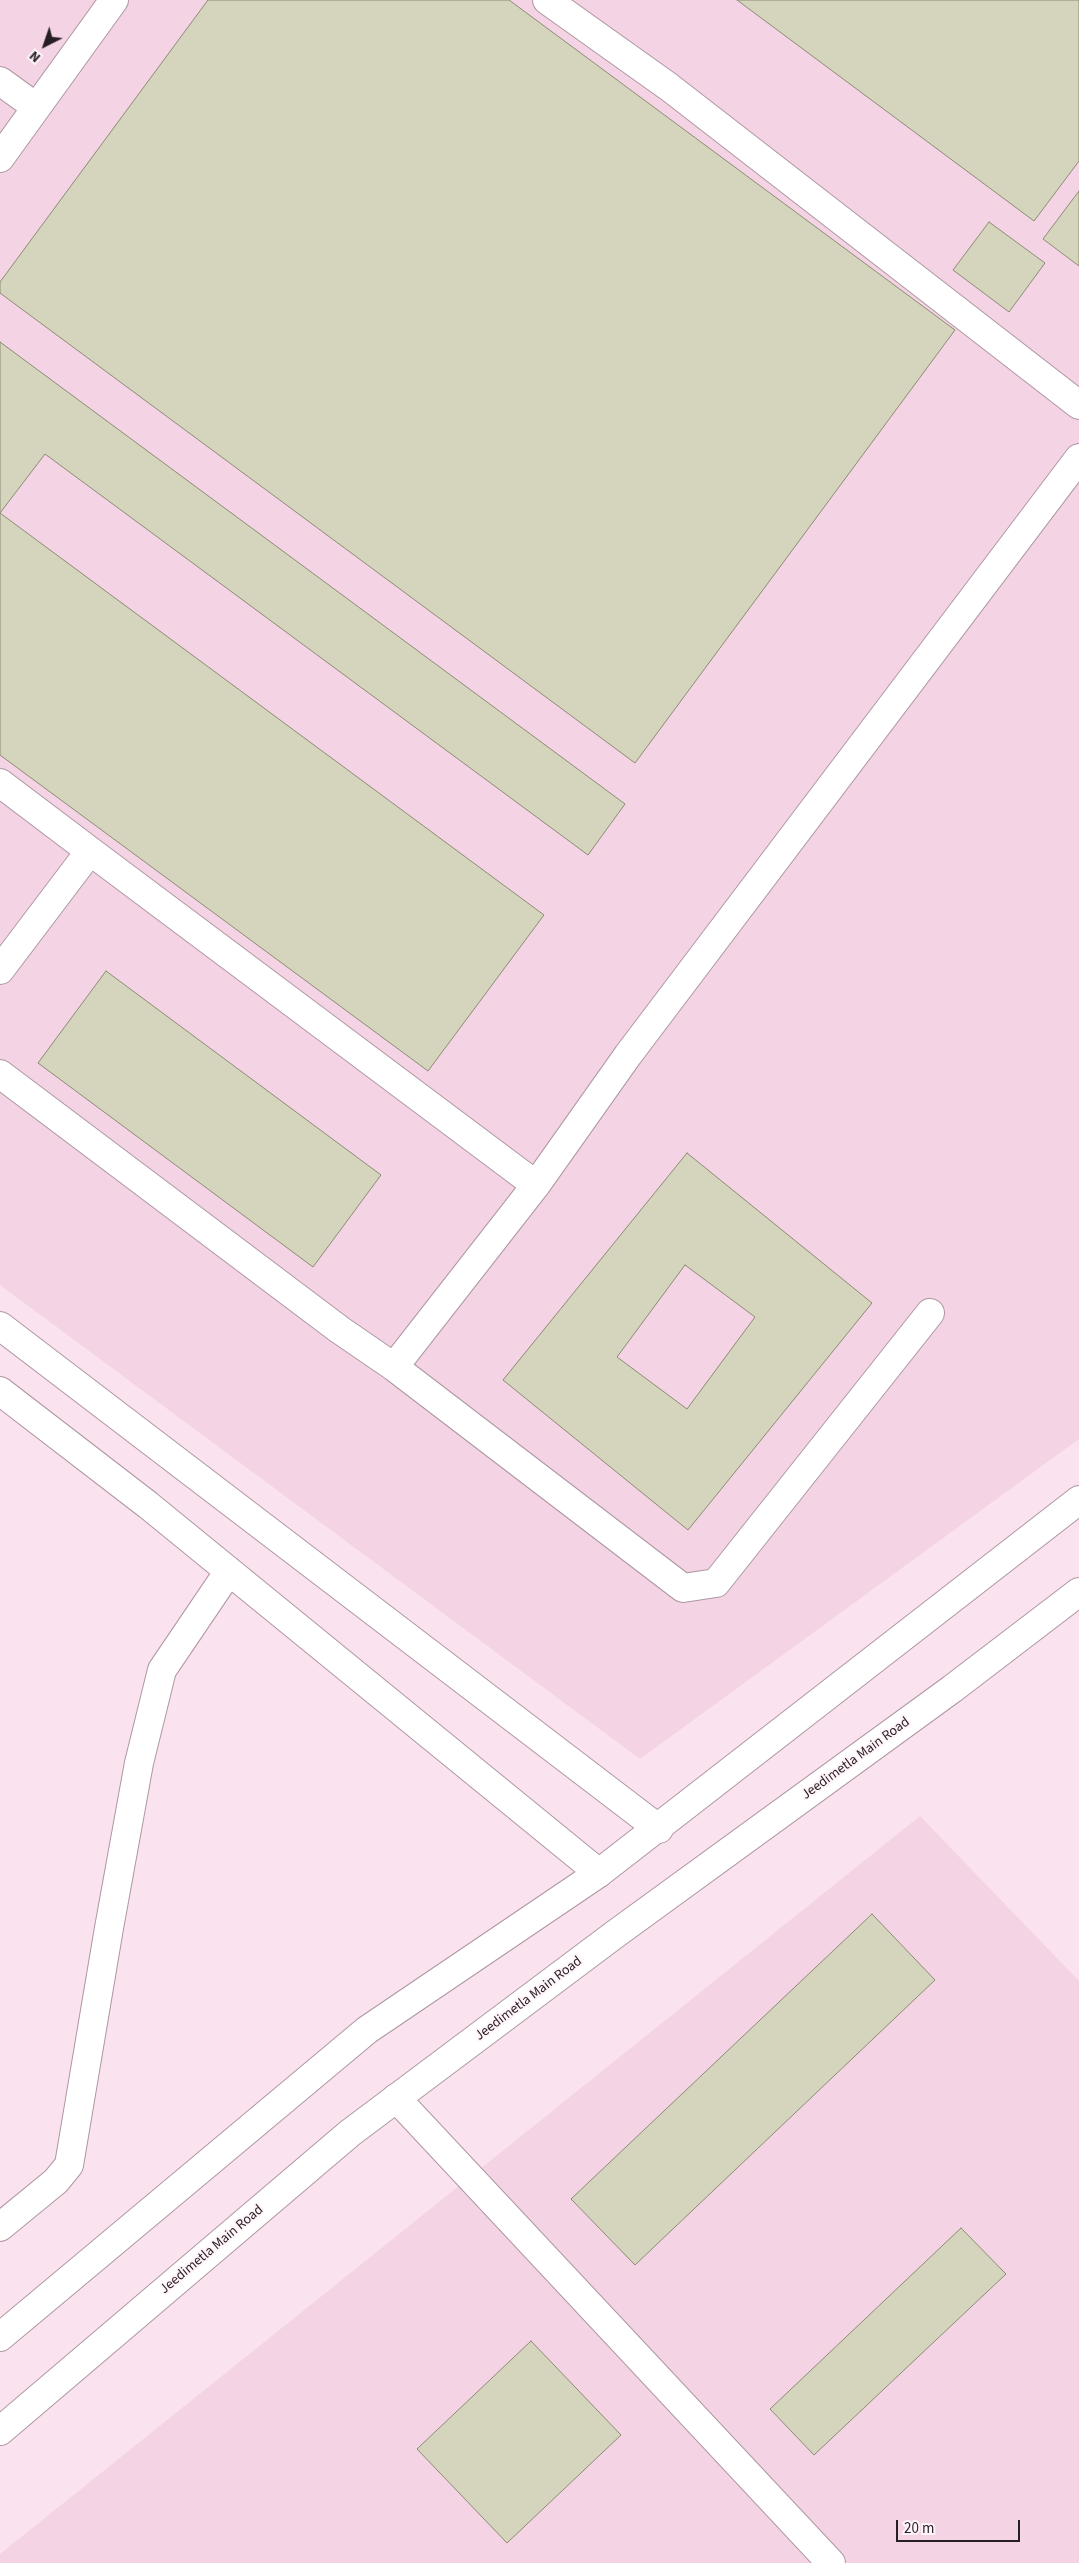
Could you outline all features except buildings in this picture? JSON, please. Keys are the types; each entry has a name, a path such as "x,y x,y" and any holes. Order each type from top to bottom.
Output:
{"main road":[{"path":"0,158 114,0"},
{"path":"547,0 669,87 1079,405"},
{"path":"0,81 36,107"},
{"path":"394,1367 536,1185 628,1055 1079,458"},
{"path":"0,783 536,1185"},
{"path":"0,970 90,851"},
{"path":"0,1074 340,1330 394,1367 683,1588 716,1583 930,1313"},
{"path":"0,1326 659,1828"},
{"path":"0,1391 148,1504 599,1873"},
{"path":"0,2337 367,2030 599,1873 1079,1500"},
{"path":"0,2227 56,2180 70,2164 77,2131 109,1928 138,1773 162,1670 229,1571"},
{"name":"Jeedimetla Main Road","path":"0,2431 350,2133 614,1935 952,1689 1079,1592"},
{"path":"396,2098 831,2563"}],"shaded area":[{"path":"0,0 1079,0 1079,1439 640,1759 0,1285"},
{"path":"920,1816 1079,1981 1079,2563 0,2563 0,2554"}]}
